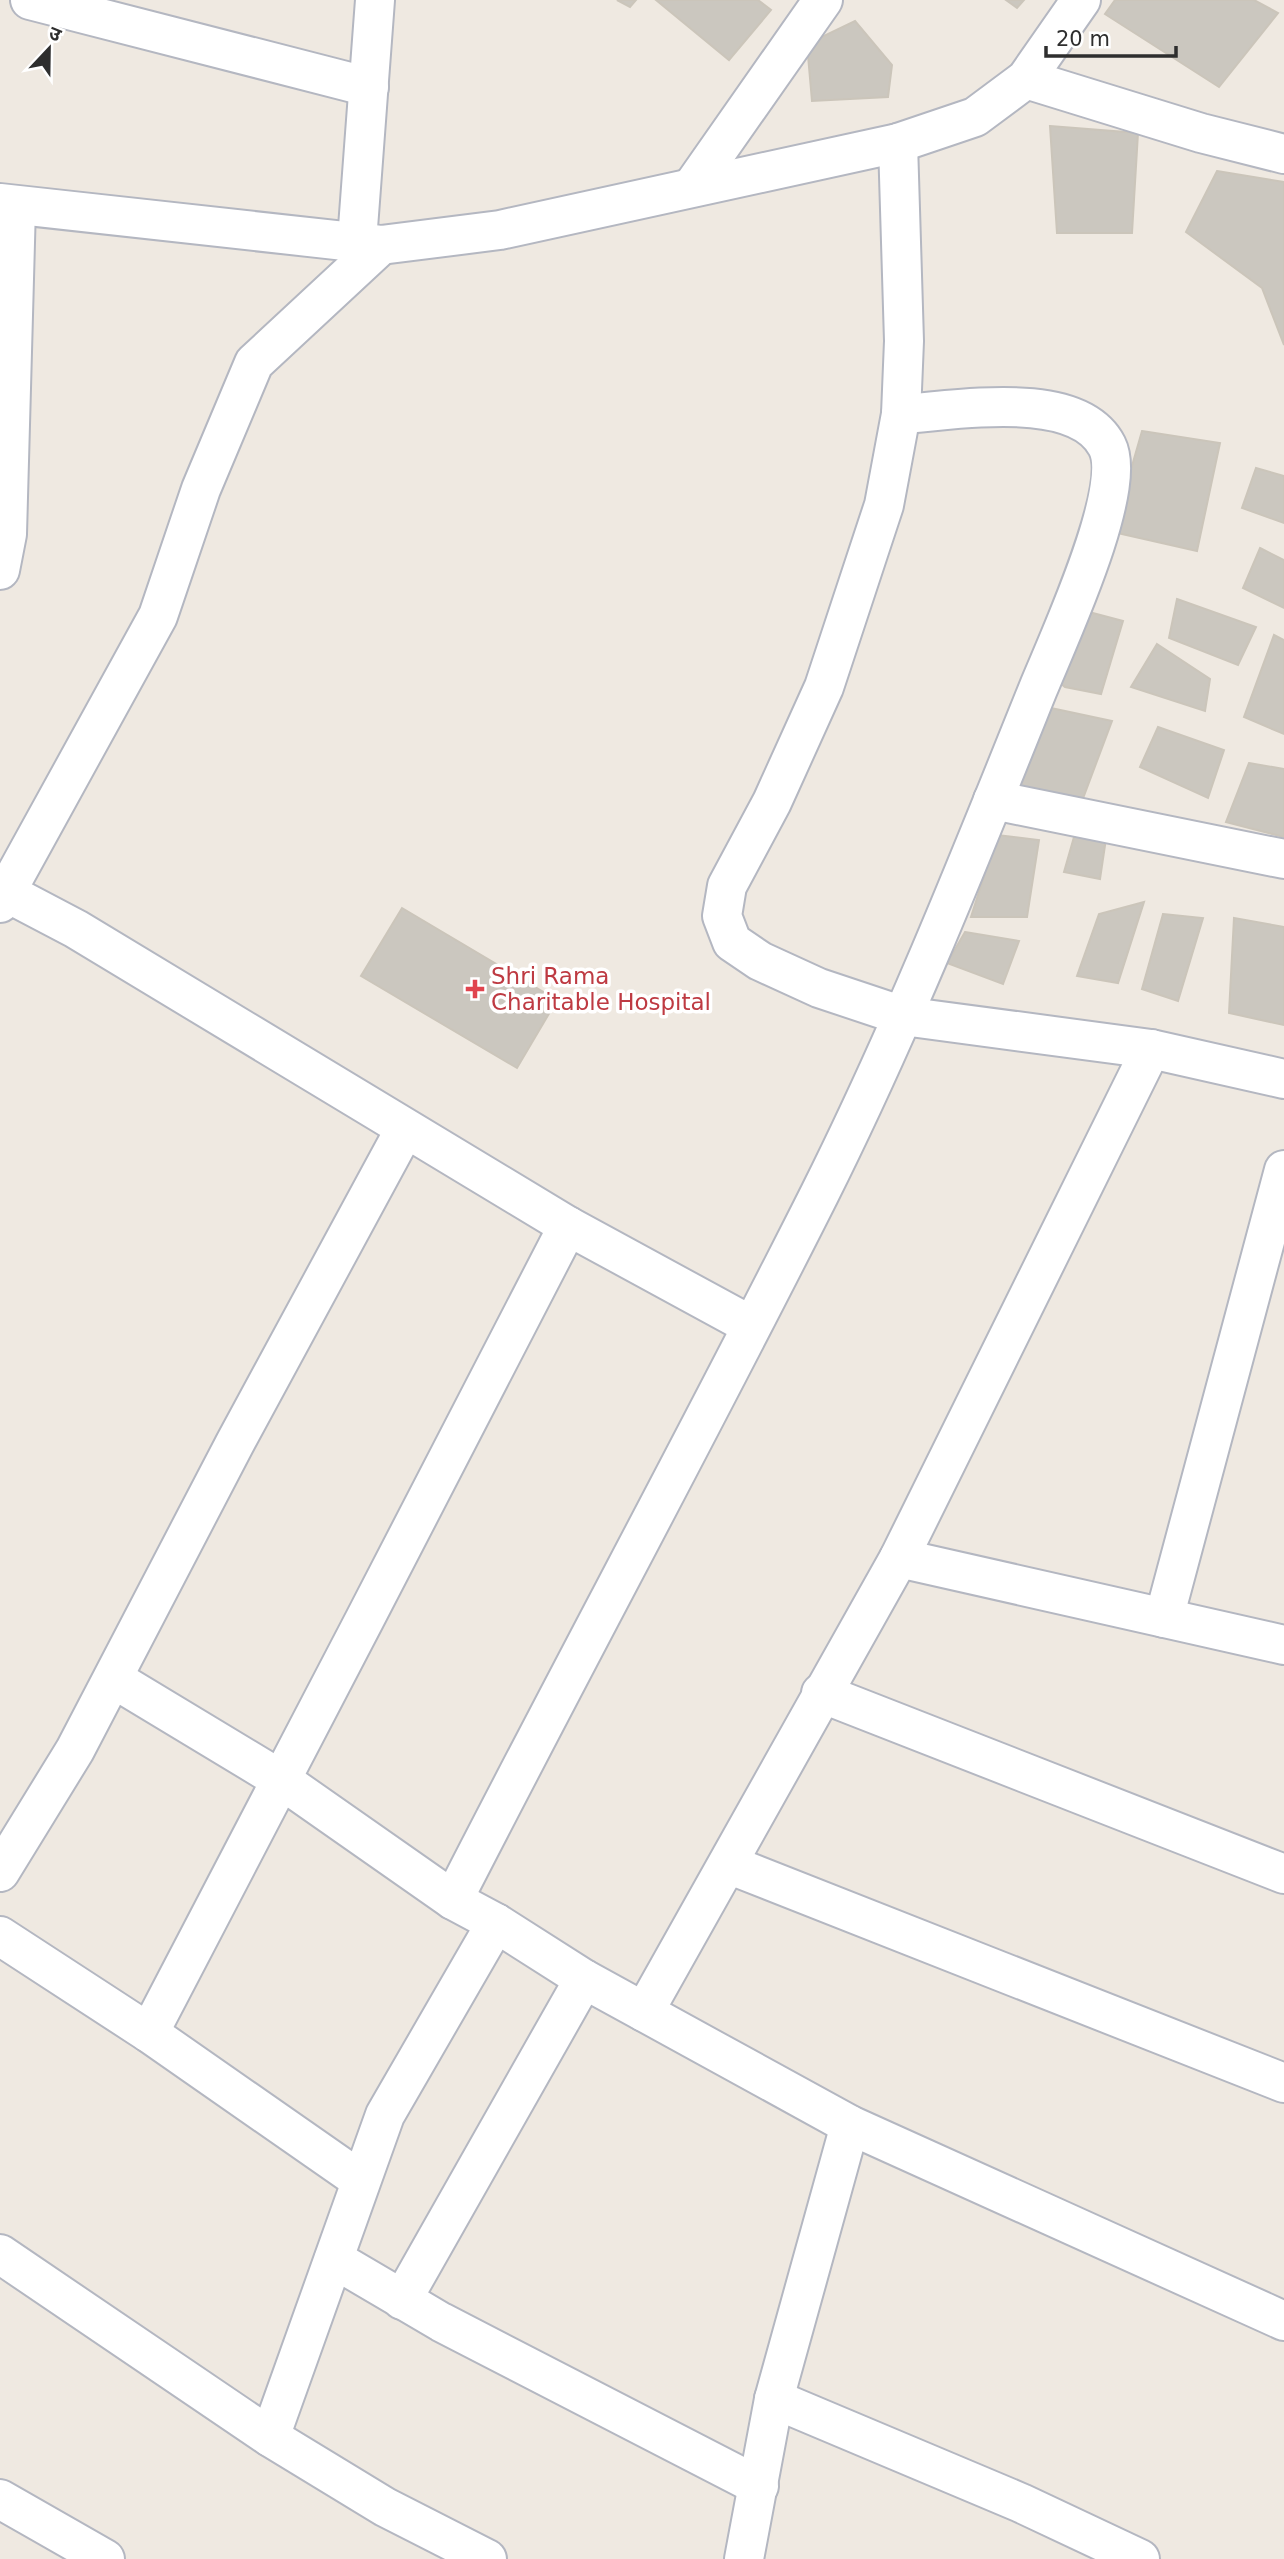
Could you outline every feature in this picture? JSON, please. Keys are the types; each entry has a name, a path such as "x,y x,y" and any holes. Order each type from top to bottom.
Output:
{"street":[{"path":"30,0 369,86"},
{"path":"375,0 369,86 369,243 254,363 201,489 158,616 2,894 76,929 568,1226 750,1325"},
{"path":"692,187 823,0"},
{"path":"0,570 7,534 8,204 369,243 500,230 898,143 975,117 1026,79 1081,0"},
{"path":"1026,79 1201,133 1284,154"},
{"path":"898,143 904,341 901,414 884,505 824,687 772,802 727,886 722,916 732,942 760,961 819,988 903,1017 1151,1049 1284,1079"},
{"path":"453,1900 820,1192 903,1017 993,800 1095,543 1111,493 1114,469 1108,447 1092,427 1069,415 1032,407 901,414"},
{"path":"993,800 1284,859"},
{"path":"645,2012 821,1693 899,1558 1151,1049"},
{"path":"0,1872 75,1750 114,1679 235,1443 405,1129"},
{"path":"1164,1618 1284,1170"},
{"path":"149,2033 283,1781 356,1634 568,1226"},
{"path":"899,1558 1284,1645"},
{"path":"114,1679 283,1781 453,1900 496,1923 584,1979 850,2125 1284,2321"},
{"path":"821,1693 1284,1874"},
{"path":"728,1864 1284,2083"},
{"path":"270,2437 360,2180 392,2103 496,1923"},
{"path":"0,1936 149,2033 360,2180"},
{"path":"402,2300 584,1979"},
{"path":"744,2559 775,2399 850,2125"},
{"path":"0,2254 270,2437 385,2507 487,2559"},
{"path":"334,2259 402,2300 759,2486"},
{"path":"775,2399 1021,2503 1140,2559"},
{"path":"3,2507 105,2559"}],"building":[{"path":"617,0 636,0 630,7"},
{"path":"656,0 758,0 771,10 729,60"},
{"path":"1006,0 1024,0 1017,8"},
{"path":"1115,0 1254,0 1278,13 1219,87 1105,14"},
{"path":"855,21 892,65 888,97 812,101 807,44"},
{"path":"1050,126 1138,133 1132,233 1057,233"},
{"path":"1217,171 1284,182 1284,345 1262,288 1186,232"},
{"path":"1142,431 1220,443 1197,551 1113,532"},
{"path":"1256,468 1284,476 1284,523 1242,508"},
{"path":"1260,548 1284,560 1284,608 1243,588"},
{"path":"1177,599 1256,627 1238,665 1169,638"},
{"path":"1089,612 1123,621 1101,694 1065,687 1060,683"},
{"path":"1274,635 1284,640 1284,734 1244,717"},
{"path":"1157,644 1210,679 1205,711 1131,687"},
{"path":"1051,708 1112,721 1082,801 1010,784"},
{"path":"1158,727 1224,750 1208,798 1140,767"},
{"path":"1249,763 1284,769 1284,837 1226,822"},
{"path":"1078,823 1107,832 1100,879 1064,872"},
{"path":"997,835 1039,840 1027,917 971,917"},
{"path":"1144,902 1118,983 1077,976 1099,914"},
{"path":"402,908 557,1000 517,1068 361,976"},
{"path":"1163,914 1203,918 1178,1001 1142,989"},
{"path":"1234,918 1284,927 1284,1025 1229,1013"},
{"path":"965,932 1019,941 1003,984 947,963"}],"place":[{"name":"Shri Rama Charitable Hospital","path":"475,989"}]}
